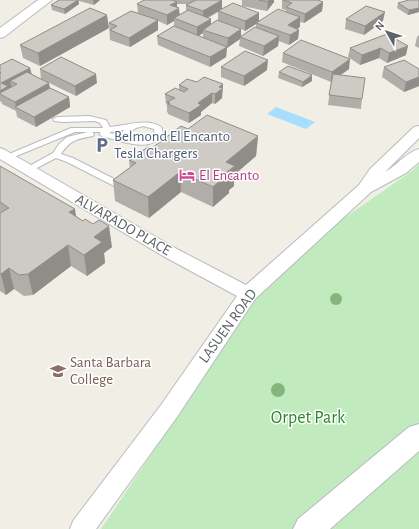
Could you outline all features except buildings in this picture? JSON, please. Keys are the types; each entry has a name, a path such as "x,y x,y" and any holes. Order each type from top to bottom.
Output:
{"street":[{"path":"0,34 46,0"},
{"name":"LASUEN ROAD","path":"82,529 169,411 248,294 365,189 376,172 419,130"},
{"path":"365,189 400,170 419,154"},
{"name":"ALVARADO PLACE","path":"3,155 169,252 248,294"},
{"path":"308,529 419,435"}],"lane":[{"path":"57,119 62,121 83,118 96,119 105,124 107,133"},
{"path":"3,155 68,131 80,130 107,133 140,143 146,143 152,141 159,135 158,128 149,124 143,124 107,133 88,134 70,139 62,146 56,155 28,169"},
{"path":"130,140 126,133 132,127"},
{"path":"56,155 70,160 121,186"}],"green space":[{"name":"Orpet Park","path":"419,164 419,529 101,529 260,293 340,221 412,171"}],"water":[{"path":"276,107 315,122 306,129 267,114"}],"place":[{"name":"Belmond El Encanto Tesla Chargers","path":"102,145"},
{"name":"El Encanto","path":"187,175"},
{"name":"Santa Barbara College","path":"58,371"}]}
